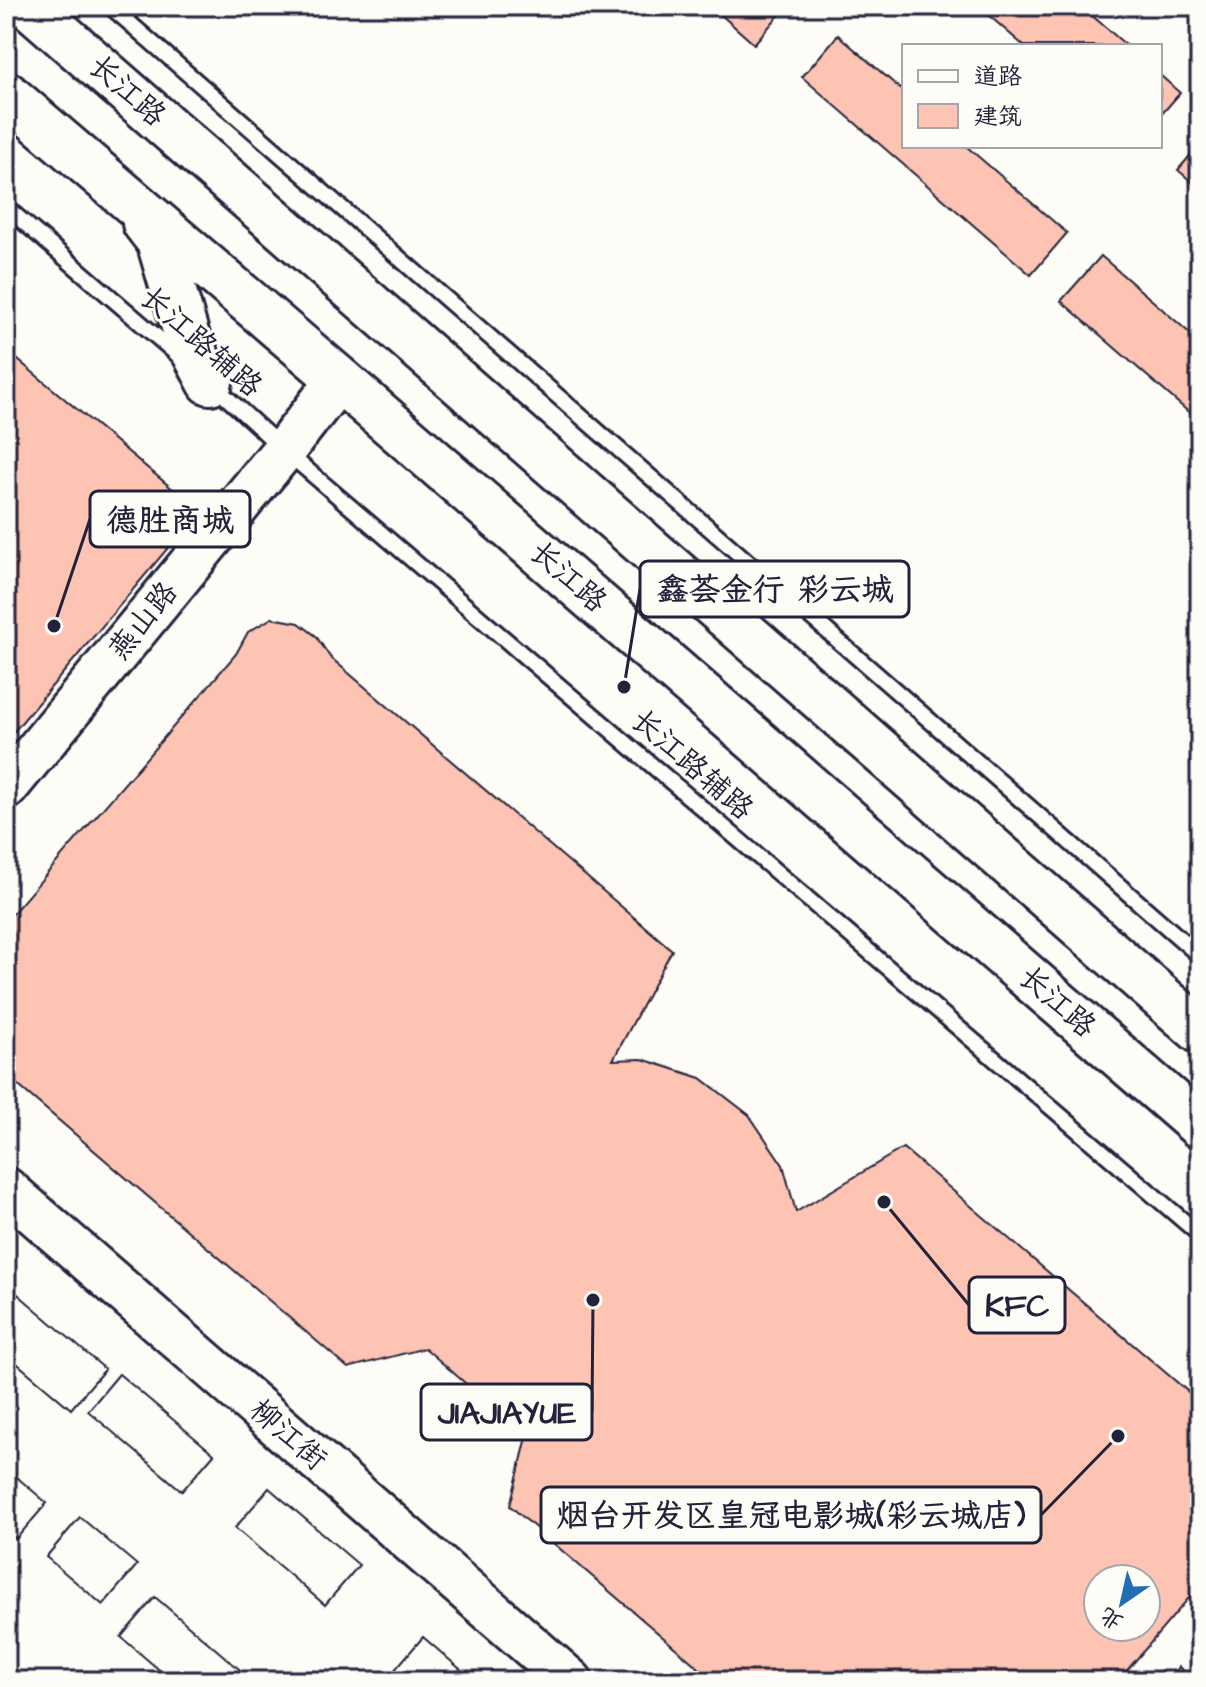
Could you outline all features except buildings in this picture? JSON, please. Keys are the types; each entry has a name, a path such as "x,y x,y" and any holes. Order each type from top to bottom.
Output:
{"main road":[{"name":"长江路","path":"29,6 1200,1031"},
{"name":"长江路","path":"6,94 1200,1126"},
{"path":"127,199 159,241 188,340 210,382"}],"street":[{"path":"52,6 84,54"},
{"name":"燕山路","path":"6,788 339,379"},
{"name":"柳江街","path":"6,1189 571,1681"}],"lane":[{"path":"110,6 1200,956"},
{"name":"长江路辅路","path":"6,207 210,382 284,450 1200,1235"}],"place":[{"name":"德胜商城","path":"54,626"},
{"name":"鑫荟金行 彩云城","path":"624,687"},
{"name":"KFC","path":"884,1202"},
{"name":"JIAJIAYUE","path":"593,1300"},
{"name":"烟台开发区皇冠电影城(彩云城店)","path":"1118,1436"}]}
